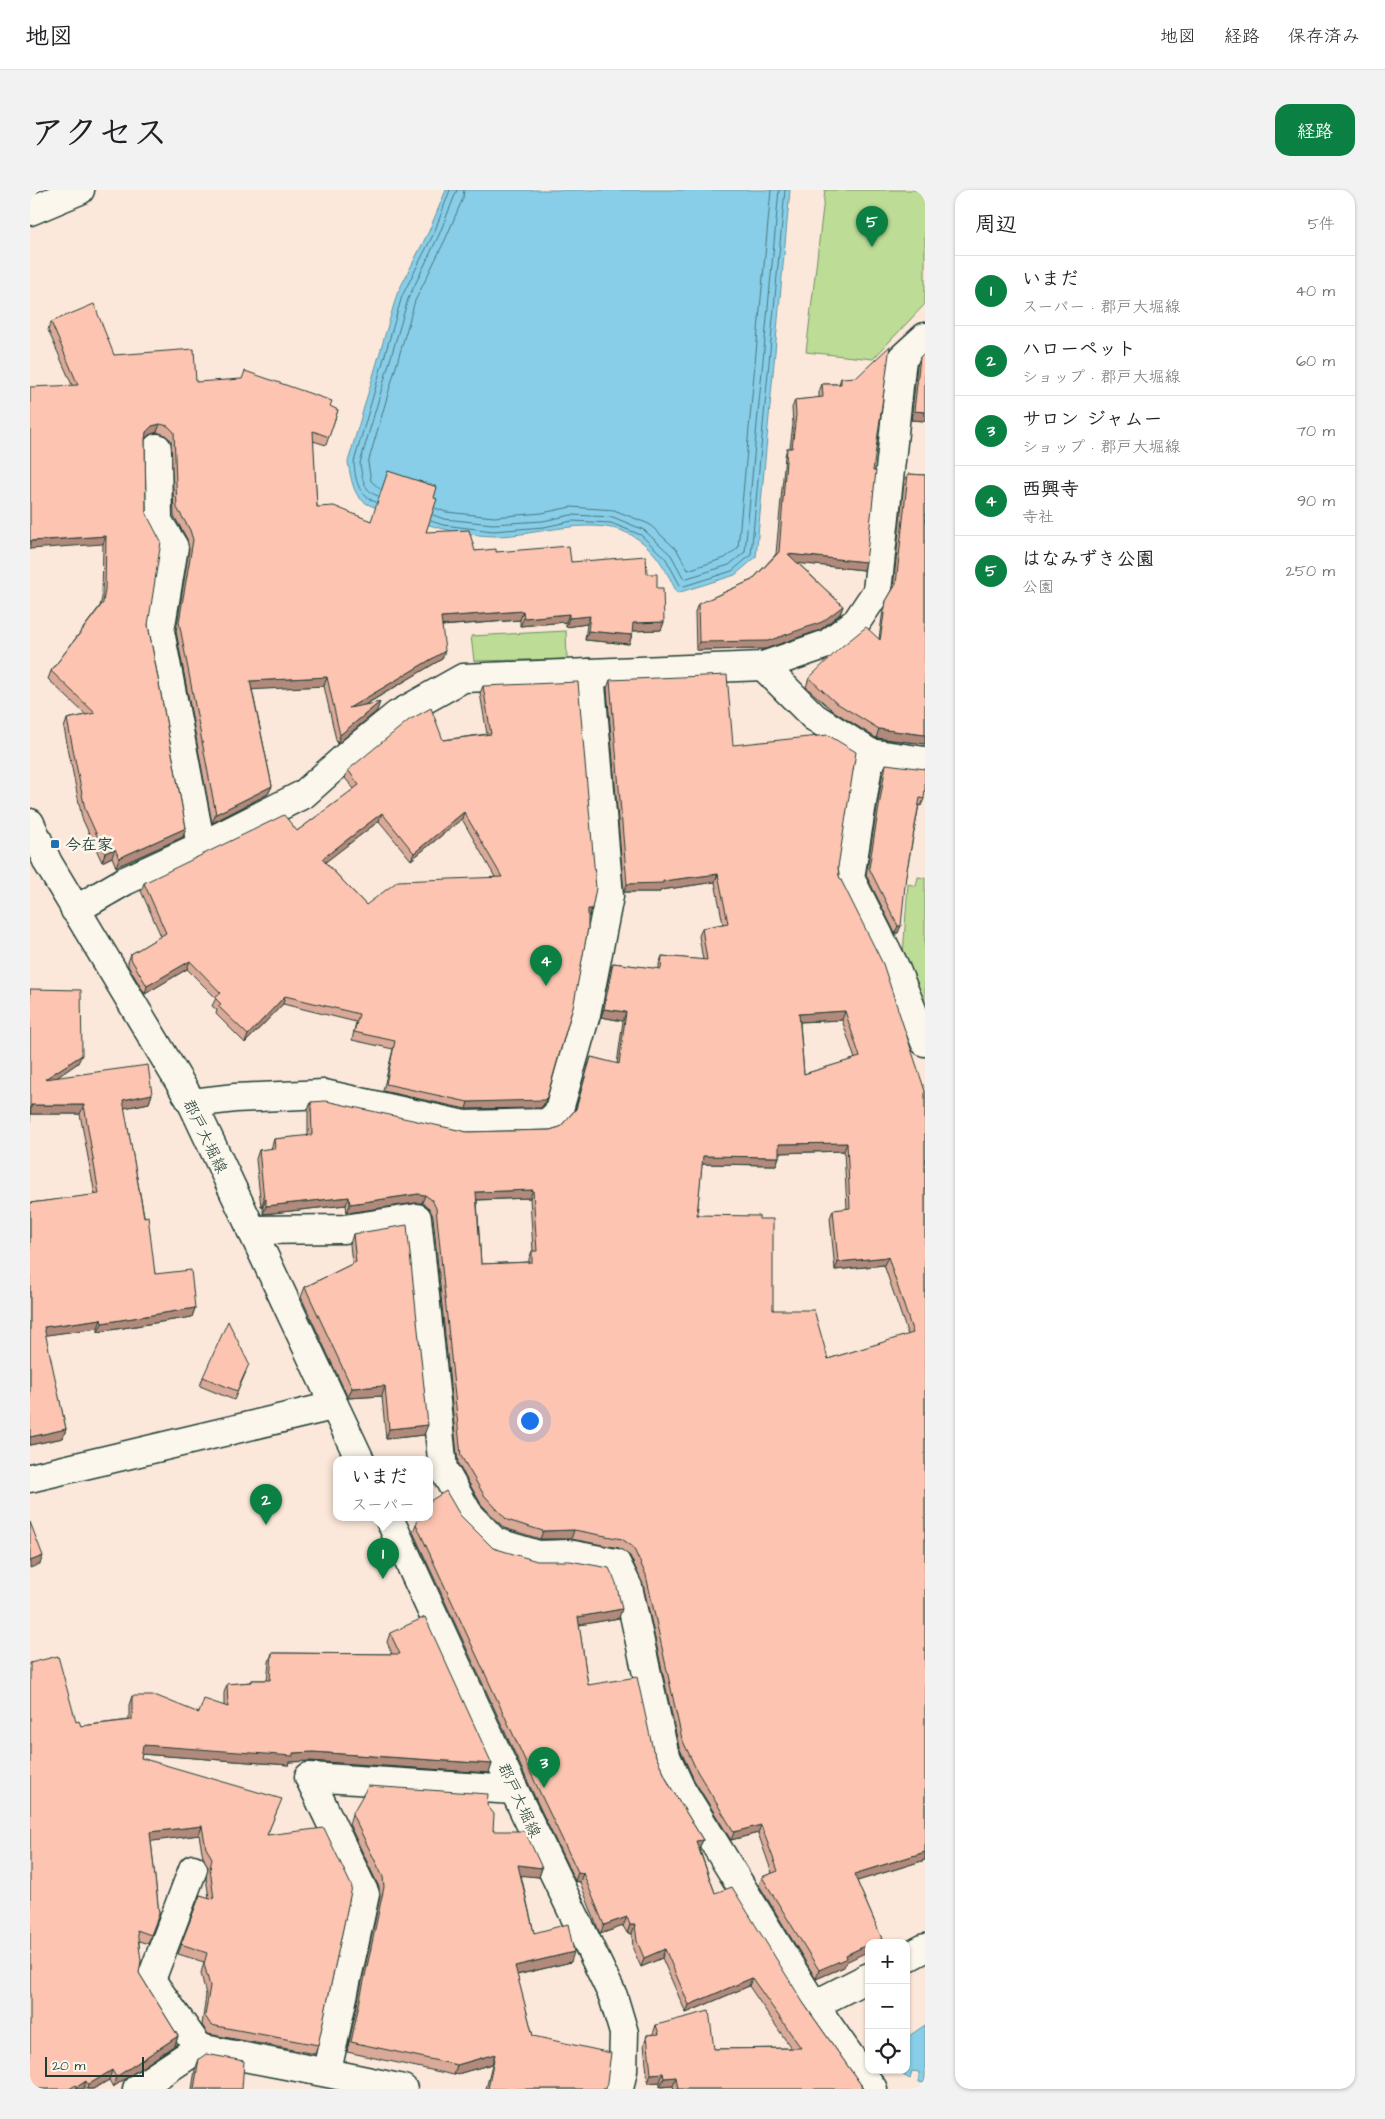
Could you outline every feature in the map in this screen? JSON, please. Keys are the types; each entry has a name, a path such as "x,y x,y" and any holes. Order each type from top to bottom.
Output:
{"street":[{"path":"30,211 80,190"},
{"path":"75,910 125,881 201,846 304,794 397,715 463,678 763,666 827,644 857,621 877,591 902,358 925,337"},
{"path":"157,448 158,521 174,548 160,631 201,846"},
{"path":"763,666 814,717 870,753 925,761"},
{"path":"192,1103 235,1098 324,1094 464,1125 546,1123 558,1113 586,1014 609,896 590,673"},
{"path":"870,753 850,878 894,965 925,1042"},
{"name":"郡戸大堀線","path":"30,823 39,864 75,910 192,1103 358,1456"},
{"path":"251,1230 344,1229 417,1218 443,1469 468,1513 495,1542 538,1555 568,1554 616,1563 628,1587 664,1752 680,1787 814,2005 873,2089"},
{"path":"30,1478 333,1406"},
{"name":"郡戸大堀線","path":"390,1521 514,1790 612,1996 624,2033 623,2070 619,2089"},
{"path":"327,2071 365,1894 309,1777 514,1790"},
{"path":"193,1869 151,1980 199,2048 295,2068 327,2071 403,2089"},
{"path":"910,1956 925,1948"},
{"path":"814,2005 865,1979"},
{"path":"136,2089 199,2048"}],"green space":[{"path":"825,190 925,190 925,304 873,359 806,352"},
{"path":"566,631 567,659 474,661 471,636"},
{"path":"918,877 925,878 925,1026 903,955 908,884 916,886"}],"water":[{"path":"446,190 790,190 756,557 735,575 677,593 666,570 651,550 638,539 622,531 605,527 586,526 510,535 469,534 434,526 376,508 357,495 348,462 397,294 429,231"},
{"path":"925,2025 925,2083 919,2082 919,2072 912,2071 910,2079 901,2074 910,2074 910,2035"}],"building":[{"path":"94,304 114,355 194,349 196,382 242,379 245,371 332,401 330,406 338,410 329,437 313,431 317,507 334,506 371,521 388,471 437,487 434,498 437,499 426,532 469,530 475,551 496,549 496,552 569,546 571,562 646,556 647,574 657,574 657,588 663,588 664,622 633,623 632,635 588,631 590,616 569,618 569,614 524,618 523,611 441,617 445,651 349,708 380,702 340,735 327,677 250,681 272,786 216,814 179,622 193,540 190,530 177,508 174,432 168,426 160,424 152,426 146,432 145,440 146,513 161,542 148,625 186,828 119,858 115,849 105,853 85,809 67,719 95,713 51,671 103,603 106,536 30,541 30,387 78,385 51,322"},
{"path":"890,346 873,471 876,471 866,562 788,554 843,606 822,622 768,641 699,642 698,604 752,580 779,552 787,448 792,448 796,415 795,400 823,397 822,384 841,384 841,378 857,377"},
{"path":"925,352 925,412 914,411 920,357"},
{"path":"908,474 925,475 925,735 879,729 835,702 809,678 840,648 866,627 880,640 886,601 896,584"},
{"path":"727,675 733,745 828,735 856,752 838,867 839,876 883,964 925,1091 925,1852 854,1874 882,1939 865,1939 865,1946 846,1955 847,1958 819,1970 762,1877 778,1871 761,1825 734,1832 697,1771 682,1739 646,1575 633,1547 622,1539 574,1530 543,1531 507,1520 484,1495 461,1456 436,1208 432,1200 425,1195 418,1194 350,1204 349,1197 266,1206 266,1199 264,1199 259,1150 275,1148 274,1139 312,1135 311,1102 326,1101 467,1132 550,1130 560,1127 576,1109 591,1057 619,1064 626,1012 604,1009 613,963 661,969 662,956 707,960 702,928 728,923 718,874 663,881 663,883 627,884 610,680","holes":["845,1011 860,1057 804,1074 799,1014","847,1143 850,1208 833,1210 838,1262 888,1257 913,1333 828,1359 814,1310 773,1310 773,1219 759,1219 759,1216 697,1215 703,1156 779,1157 779,1144","533,1190 537,1251 532,1251 532,1262 481,1264 476,1192"]},
{"path":"578,682 596,888 592,909 588,909 588,928 574,1003 547,1097 544,1100 468,1102 386,1084 395,1041 354,1032 359,1014 285,996 248,1035 218,1006 221,1004 215,998 221,993 190,961 147,986 131,959 131,954 166,933 144,883 284,815 297,831 359,785 348,770 409,720 431,708 443,740 491,734 483,686","holes":["464,812 502,877 398,881 366,905 322,859 382,813 414,853"]},
{"path":"886,764 925,769 924,799 920,798 906,875 901,926 898,926 869,868"},
{"path":"30,989 81,990 82,1055 45,1079 148,1065 152,1094 123,1100 144,1217 148,1216 155,1274 191,1270 195,1308 102,1323 101,1319 44,1327 66,1429 30,1437 30,1203 99,1194 84,1105 31,1105 30,1122"},
{"path":"407,1225 428,1425 389,1429 385,1386 352,1388 305,1287 356,1262 353,1234"},
{"path":"228,1321 249,1364 237,1391 203,1377"},
{"path":"446,1491 460,1515 493,1548 537,1561 570,1561 609,1568 616,1583 622,1609 578,1617 588,1685 637,1677 653,1750 670,1786 703,1840 696,1841 715,1893 732,1887 804,2004 864,2089 678,2089 676,2077 664,2078 663,2073 651,2074 647,2035 659,2034 656,2025 709,2011 714,2049 801,2048 752,1978 689,2005 665,1949 644,1958 637,1941 635,1925 630,1925 627,1917 604,1925 583,1873 578,1872 542,1797 416,1524 418,1521 433,1521 433,1499"},
{"path":"30,1522 43,1556 30,1561"},
{"path":"425,1617 492,1764 313,1752 293,1753 293,1756 143,1745 141,1758 282,1799 267,1835 324,1828 352,1887 318,2045 211,2025 205,2016 210,1986 204,1964 207,1953 181,1944 200,1895 214,1899 210,1869 212,1858 206,1848 202,1826 150,1832 159,1914 151,1935 137,1930 141,1961 139,1973 178,2036 116,2077 112,2070 88,2085 86,2081 77,2087 76,2085 69,2089 30,2089 30,1663 58,1656 76,1722 79,1721 81,1726 132,1720 132,1696 157,1696 199,1713 204,1699 228,1707 227,1684 252,1682 252,1680 270,1680 272,1653 400,1654 390,1633"},
{"path":"368,1786 488,1794 487,1805 494,1814 493,1831 525,1831 542,1868 518,1865 534,1933 568,1924 574,1952 515,1966 533,2036 611,2053 606,2089 488,2089 495,2054 457,2065 351,2042 384,1887 383,1877 352,1814"},
{"path":"206,2054 244,2061 242,2089 194,2089 199,2059"}],"place":[{"name":"はなみずき公園","path":"872,247"},
{"name":"今在家","path":"55,844"},
{"name":"西興寺","path":"546,986"},
{"name":"ハローペット","path":"266,1525"},
{"name":"いまだ","path":"383,1579"},
{"name":"サロン ジャムー","path":"544,1788"}]}
